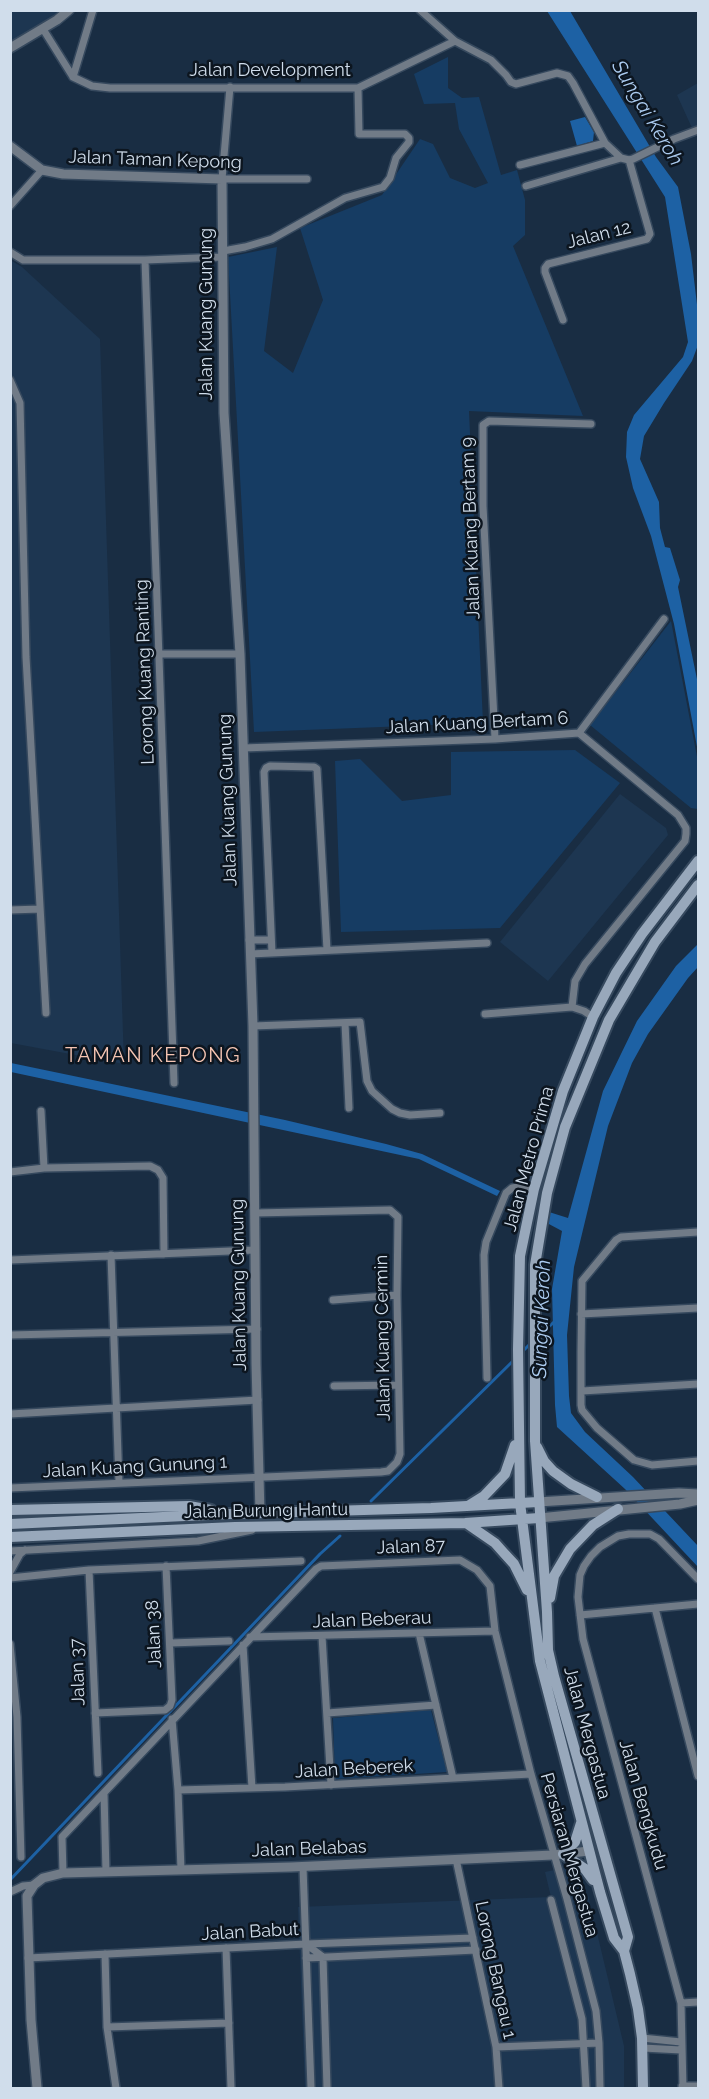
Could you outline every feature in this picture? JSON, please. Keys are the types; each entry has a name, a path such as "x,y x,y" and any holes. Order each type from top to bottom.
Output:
{"main road":[{"name":"Jalan Metro Prima","path":"522,1520 518,1433 520,1256 534,1189 563,1091 593,1017 629,954 699,861"},
{"name":"Jalan Metro Prima","path":"539,1518 535,1441 535,1265 547,1193 565,1127 609,1020 655,942 699,885"},
{"path":"467,1506 483,1496 505,1474 518,1433"},
{"path":"535,1441 544,1461 554,1471 571,1484 597,1497"},
{"name":"Jalan Burung Hantu","path":"10,1524 538,1502"},
{"path":"10,1510 189,1506 229,1514"},
{"path":"547,1612 554,1576 570,1549 593,1525 621,1509"},
{"name":"Jalan Burung Hantu","path":"10,1537 269,1527 465,1523 539,1518"},
{"name":"Jalan Mergastua","path":"539,1518 548,1650 628,1937 624,1951"},
{"name":"Jalan Mergastua","path":"522,1520 540,1661 600,1893 614,1938 624,1951 638,2009 642,2043 643,2088"},
{"path":"465,1523 503,1551 514,1564 530,1595"},
{"path":"581,1823 575,1842 558,1854 585,1869 600,1893"},
{"path":"598,1831 589,1851 598,1859 610,1878"}],"street":[{"path":"10,48 69,10"},
{"path":"73,77 93,10"},
{"path":"420,10 455,41 491,60 511,82 516,84 557,74 568,76 605,143 628,159"},
{"path":"43,28 73,77"},
{"name":"Jalan Development","path":"73,77 92,86 110,88 358,88 455,41"},
{"name":"Jalan Kuang Gunung","path":"230,87 222,179 224,413 240,654 253,1026 260,1513"},
{"path":"10,252 23,260 145,260 223,254 272,239 352,195 383,187 390,178 396,158 409,142 409,138 405,134 359,134 358,88"},
{"path":"526,186 628,159 699,130"},
{"path":"520,165 605,143"},
{"name":"Jalan Taman Kepong","path":"10,146 42,170 73,175 307,179"},
{"name":"Jalan 12","path":"563,320 545,272 548,264 648,237 650,234 628,159"},
{"path":"10,206 42,170"},
{"name":"Lorong Kuang Ranting","path":"145,260 174,1083"},
{"path":"10,380 20,403 26,657 46,1013"},
{"name":"Jalan Kuang Bertam 9","path":"495,739 483,506 483,425 489,421 591,424"},
{"path":"579,733 664,619"},
{"path":"159,654 240,654"},
{"name":"Jalan Kuang Bertam 6","path":"243,748 495,739 579,733 678,815 686,828 686,834 685,841 585,964 575,981 572,1007"},
{"path":"272,953 264,772 270,766 314,766 318,773 327,950"},
{"path":"10,910 40,909"},
{"path":"249,940 271,940"},
{"path":"250,954 487,943"},
{"path":"485,1014 572,1007 593,1017"},
{"path":"253,1026 360,1022 367,1081 372,1091 400,1113 410,1115 440,1113"},
{"path":"345,1023 349,1108"},
{"path":"40,1111 44,1168"},
{"path":"10,1172 44,1168 150,1166 158,1170 163,1178 164,1254"},
{"path":"488,1378 484,1255 486,1242 506,1192 518,1187 534,1189"},
{"name":"Jalan Kuang Cermin","path":"255,1213 390,1210 398,1217 400,1454 397,1462 387,1471 260,1477"},
{"path":"699,1232 621,1237 582,1281 581,1314 582,1410 597,1428 634,1460 652,1465 699,1461"},
{"path":"10,1260 255,1250"},
{"path":"111,1255 119,1483"},
{"path":"333,1300 397,1295"},
{"path":"581,1314 699,1308"},
{"path":"10,1335 257,1329"},
{"path":"582,1391 699,1384"},
{"path":"334,1386 398,1385"},
{"path":"10,1414 258,1400"},
{"name":"Jalan Kuang Gunung 1","path":"10,1488 260,1477"},
{"path":"538,1502 615,1496 699,1494"},
{"path":"539,1518 681,1504 699,1500"},
{"path":"10,1551 198,1541 269,1527"},
{"name":"Jalan Bengkudu","path":"682,2087 681,2002 583,1640 579,1597 580,1575 584,1566 600,1547 618,1536 629,1534 650,1534 659,1539 699,1580"},
{"path":"10,1572 25,1550"},
{"name":"Jalan 87","path":"63,1873 62,1837 319,1567 460,1560 477,1570 490,1586 495,1631"},
{"path":"10,1578 89,1570 300,1561"},
{"name":"Jalan 38","path":"95,1713 165,1710 170,1706 172,1700 166,1566"},
{"name":"Jalan 37","path":"89,1570 98,1773"},
{"path":"580,1615 699,1604"},
{"path":"655,1608 699,1776"},
{"name":"Jalan Beberau","path":"250,1637 495,1631"},
{"name":"Persiaran Mergastua","path":"495,1631 531,1774 558,1854 567,1899 596,2011 600,2088"},
{"path":"419,1634 453,1778"},
{"path":"322,1636 331,1785"},
{"path":"170,1642 229,1641"},
{"path":"243,1645 252,1788"},
{"path":"11,1646 17,1717 21,1857"},
{"path":"327,1713 436,1705"},
{"path":"172,1719 182,1870"},
{"name":"Jalan Beberek","path":"178,1790 331,1785 531,1774"},
{"path":"104,1794 106,1872"},
{"name":"Jalan Belabas","path":"34,1885 43,1878 63,1873 303,1867 589,1851"},
{"name":"Lorong Bangau 1","path":"456,1859 496,2047 499,2088"},
{"path":"303,1867 311,2088"},
{"path":"10,1892 22,1886 34,1885"},
{"path":"34,1885 27,1896 28,1958 38,2088"},
{"path":"551,1900 578,2001 584,2043 586,2088"},
{"name":"Jalan Babut","path":"28,1958 473,1938"},
{"path":"306,1944 323,1957 327,2088"},
{"path":"226,1948 231,2088"},
{"name":"Jalan Babut","path":"306,1958 476,1950"},
{"path":"105,1954 107,2027 116,2088"},
{"path":"681,2002 699,2002"},
{"path":"107,2027 229,2023"},
{"path":"642,2043 681,2042"},
{"path":"496,2047 599,2043"},
{"path":"642,2043 681,2050"},
{"path":"682,2087 699,2086"}],"shaded area":[{"path":"11,10 61,11 11,42"},
{"path":"547,11 570,11 656,157 678,187 691,254 698,313 698,345 692,361 644,436 640,459 659,502 660,528 665,547 670,548 680,580 678,587 698,684 698,752 674,624 651,536 633,488 626,457 627,432 634,415 683,357 688,342 665,197"},
{"path":"448,57 448,88 462,98 479,97 501,175 517,170 525,200 525,235 513,246 583,416 469,411 483,723 254,732 228,257 277,247 264,351 293,373 323,300 300,228 382,195 420,139 433,144 450,178 475,188 488,183 459,129 455,103 424,104 414,74"},
{"path":"698,83 698,126 692,128 677,95"},
{"path":"585,117 594,132 593,141 577,146 570,121"},
{"path":"10,260 22,267 100,339 124,1064 11,1043"},
{"path":"671,621 698,762 698,809 691,808 590,725"},
{"path":"575,750 620,783 500,928 341,932 335,761 360,759 402,801 451,795 451,752"},
{"path":"620,794 666,828 668,835 548,981 500,942"},
{"path":"698,944 698,967 648,1034 632,1063 608,1126 574,1267 567,1335 571,1413 585,1432 633,1477 698,1546 698,1567 625,1489 557,1427 552,1289 562,1231 547,1223 549,1212 568,1218 603,1091 637,1021 676,966"},
{"path":"11,1063 285,1120 386,1144 422,1154 500,1191 497,1196 419,1159 11,1072"},
{"path":"431,1710 447,1772 335,1779 333,1718"},
{"path":"569,1867 576,1896 588,1895 624,2046 624,2088 305,2088 298,1907 551,1897 545,1872"}],"waterway":[{"name":"Sungai Keroh","path":"539,1336 554,1322"},
{"name":"Sungai Keroh","path":"522,1352 532,1342"},
{"path":"371,1501 515,1359"},
{"path":"10,1880 320,1554 340,1536"}],"district":[{"name":"TAMAN KEPONG","path":"153,1056"}]}
